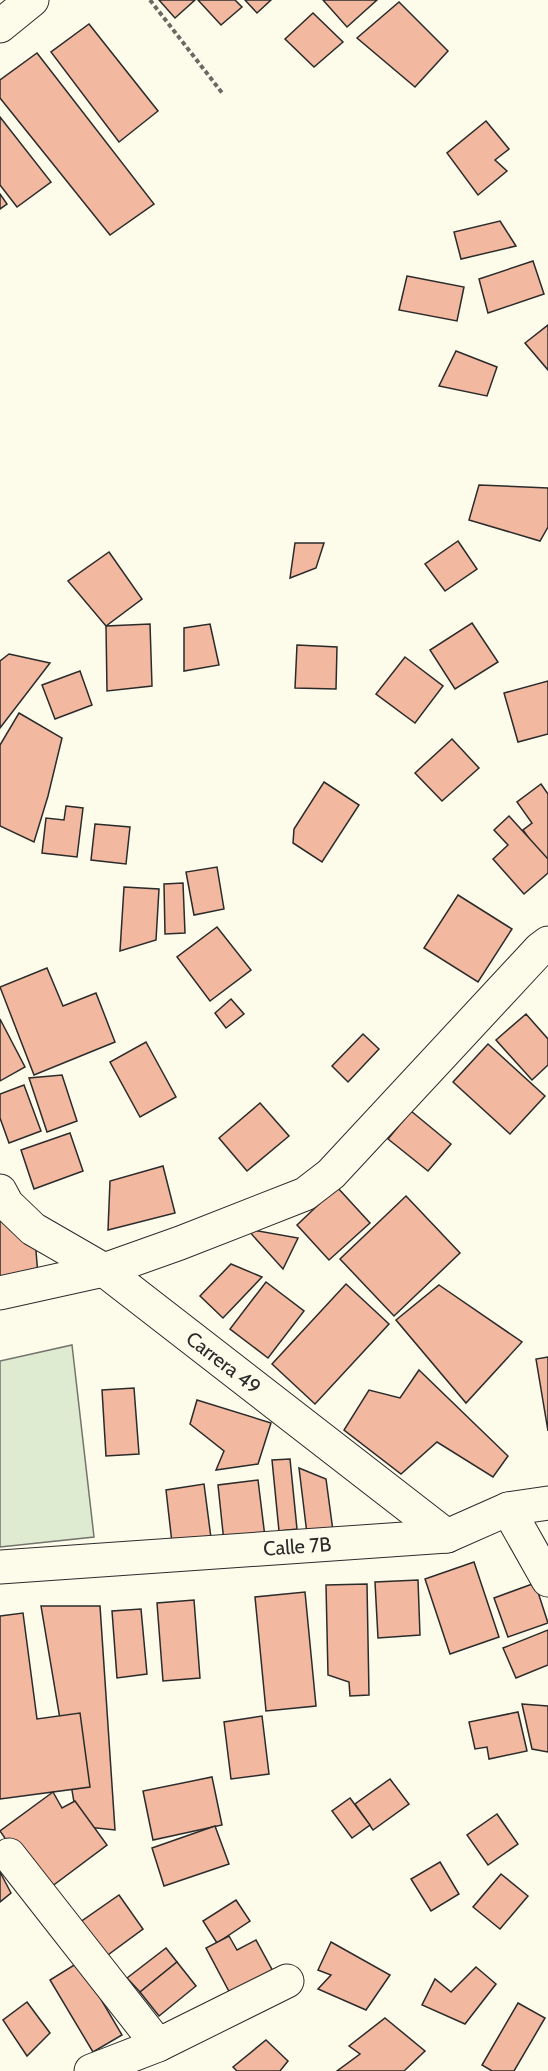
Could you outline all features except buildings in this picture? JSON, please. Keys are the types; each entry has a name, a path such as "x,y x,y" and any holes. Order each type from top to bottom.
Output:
{"street":[{"path":"0,26 32,0"},
{"path":"0,1293 104,1270 305,1194 332,1174 548,943"},
{"name":"Carrera 49","path":"0,1191 7,1204 33,1229 104,1270 447,1536"},
{"name":"Calle 7B","path":"0,1567 447,1536 508,1509 548,1503"},
{"path":"508,1509 548,1580"},
{"path":"9,1855 158,2045"},
{"path":"91,2071 158,2045 288,1981"}],"path":[{"path":"150,0 223,94"}],"green space":[{"path":"72,1345 94,1537 0,1547 0,1361"}]}
